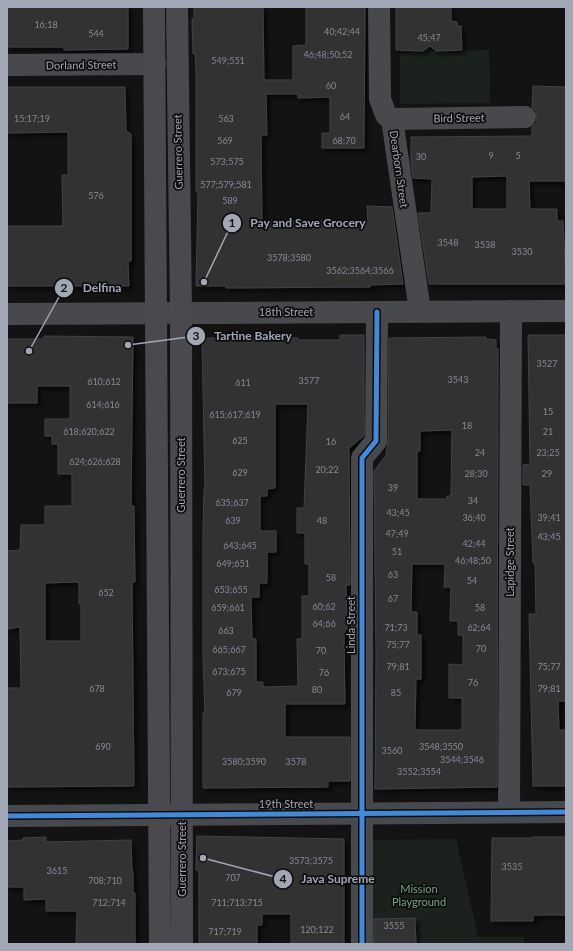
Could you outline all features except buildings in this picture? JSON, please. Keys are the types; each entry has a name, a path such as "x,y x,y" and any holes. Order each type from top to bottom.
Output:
{"main road":[{"name":"Guerrero Street","path":"154,7 160,944"},
{"name":"Guerrero Street","path":"177,7 181,312 182,944"}],"street":[{"name":"Dearborn Street","path":"379,7 380,99 386,115 392,119 420,311"},
{"name":"Dorland Street","path":"7,65 155,64"},
{"name":"Bird Street","path":"392,119 525,117"},
{"name":"Lapidge Street","path":"509,812 510,311"},
{"name":"18th Street","path":"7,314 566,311"},
{"name":"Linda Street","path":"362,944 362,458 376,441 377,312"},
{"name":"19th Street","path":"7,816 566,812"}],"green space":[{"path":"426,49 436,51 489,50 490,103 400,104 400,50 423,51"},
{"name":"Mission Playground","path":"456,839 478,937 524,937 524,944 371,944 369,840"}],"cycle path":[{"path":"362,944 362,458 376,441 377,312"},
{"path":"7,816 566,812"}],"place":[{"name":"Pay and Save Grocery","path":"204,282"},
{"name":"Tartine Bakery","path":"128,345"},
{"name":"Delfina","path":"29,351"},
{"name":"Java Supreme","path":"203,858"}]}
